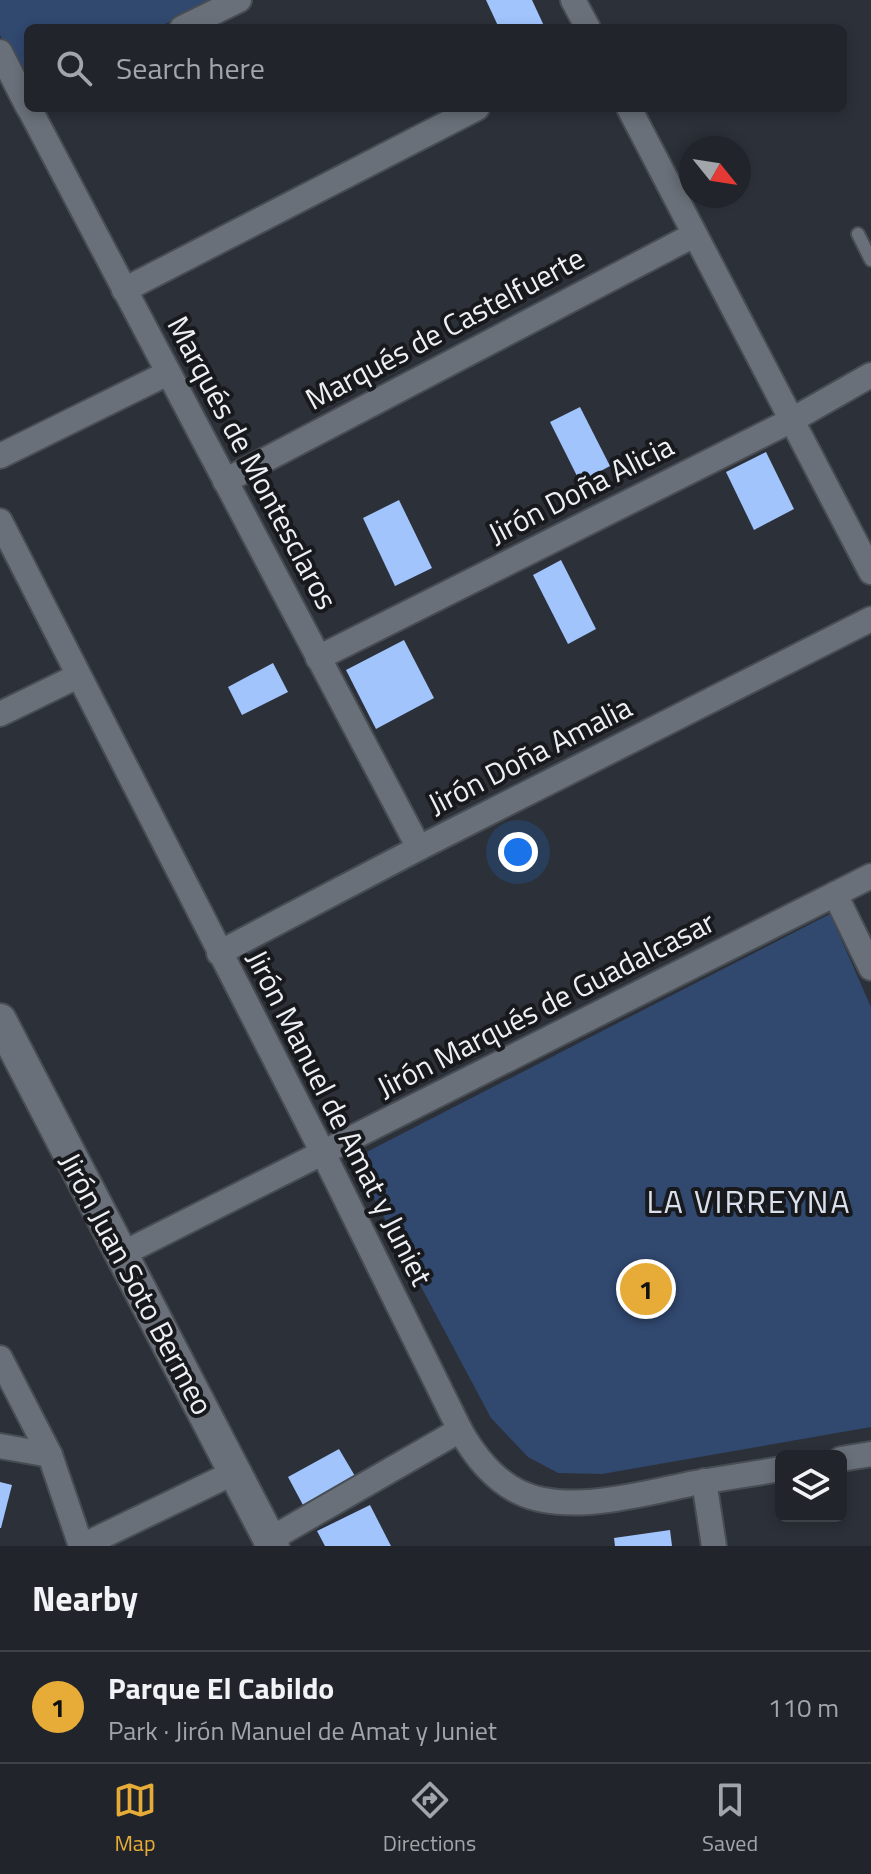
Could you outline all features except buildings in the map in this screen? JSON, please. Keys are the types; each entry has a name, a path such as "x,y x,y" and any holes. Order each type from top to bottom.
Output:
{"street":[{"path":"190,24 239,0"},
{"path":"573,0 586,24"},
{"name":"Marqués de Montesclaros","path":"0,52 24,98"},
{"name":"Marqués de Montesclaros","path":"31,112 419,848"},
{"path":"124,290 469,112"},
{"path":"631,112 871,572"},
{"name":"Marqués de Castelfuerte","path":"225,481 694,235"},
{"path":"0,456 168,373"},
{"name":"Jirón Doña Alicia","path":"318,658 792,420 871,375"},
{"name":"Jirón Manuel de Amat y Juniet","path":"0,521 471,1449 497,1478 519,1493 546,1501 613,1498 775,1470"},
{"name":"Jirón Doña Amalia","path":"219,953 871,619"},
{"path":"0,714 78,676"},
{"name":"Jirón Marqués de Guadalcasar","path":"120,1255 871,876"},
{"path":"835,894 871,968"},
{"name":"Jirón Juan Soto Bermeo","path":"0,1020 271,1543"},
{"path":"0,1358 50,1455 82,1546 235,1472"},
{"path":"271,1543 460,1430"},
{"path":"0,1446 50,1455"},
{"path":"847,1458 871,1454"},
{"path":"704,1481 714,1546"}],"lane":[{"path":"858,234 871,260"}],"shaded area":[{"path":"0,0 215,0 165,24 24,24 24,82 0,35"},
{"path":"830,914 871,1007 871,1427 602,1474 558,1473 528,1457 491,1418 353,1159"}],"place":[{"name":"Parque El Cabildo","path":"646,1289"}],"district":[{"name":"LA VIRREYNA","path":"749,1202"}]}
